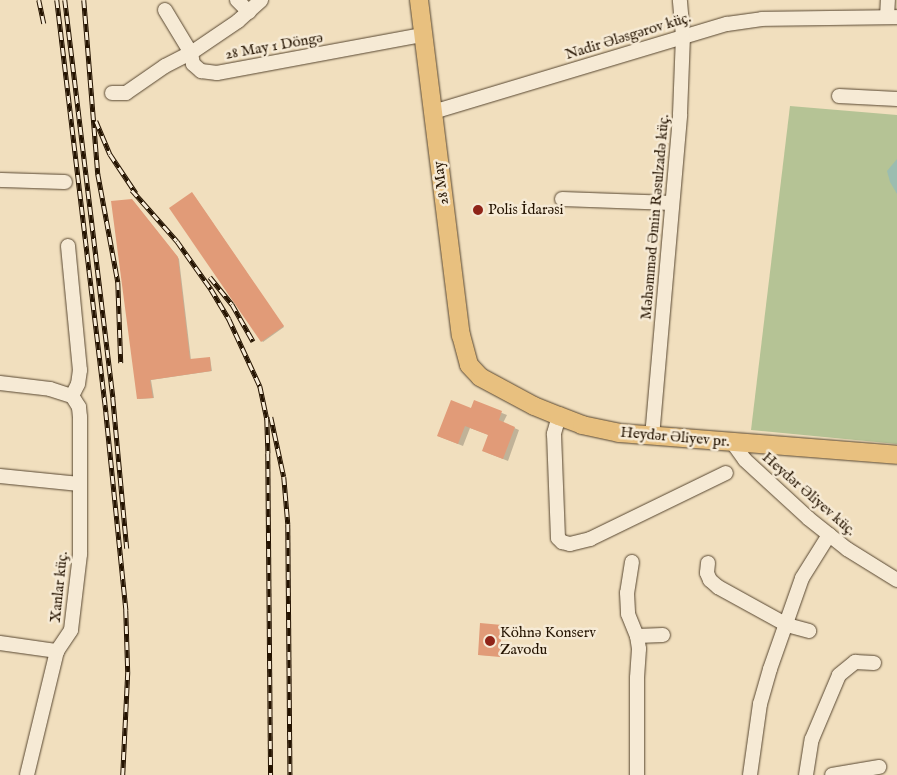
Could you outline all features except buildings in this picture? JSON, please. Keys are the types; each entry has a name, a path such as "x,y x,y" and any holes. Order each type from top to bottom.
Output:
{"main road":[{"name":"28 May","path":"419,0 450,257 461,335 469,365"},
{"name":"Heydər Əliyev pr.","path":"469,365 480,377 534,406 602,430 652,437 897,454"}],"street":[{"path":"238,0 249,12"},
{"path":"112,92 126,93 165,66 192,53 249,12 261,0"},
{"name":"Məhəmməd Əmin Rəsulzadə küç.","path":"652,437 680,114 683,36 680,0"},
{"path":"888,0 892,17"},
{"name":"28 May 1 Döngə","path":"165,10 192,53 193,64 201,71 217,72 423,35"},
{"name":"Nadir Ələsgərov küç.","path":"433,112 727,24 762,19 892,17"},
{"path":"839,96 897,100"},
{"path":"0,180 65,182"},
{"path":"562,199 672,203"},
{"path":"0,384 50,388 72,396 78,384 80,370 68,246"},
{"name":"Xanlar küç.","path":"27,775 57,651 72,630 80,554 80,417 79,407 72,396"},
{"path":"559,416 554,434 558,538 562,542 570,544 590,538 726,473"},
{"name":"Heydər Əliyev küç.","path":"732,442 745,460 829,535 847,549 897,580"},
{"path":"0,476 80,484"},
{"path":"750,775 760,704 802,578 829,535"},
{"path":"632,562 627,593 628,614 637,636 637,775"},
{"path":"708,563 707,573 710,580 718,587 787,625 809,631"},
{"path":"637,636 663,635"},
{"path":"0,643 57,651"},
{"path":"806,775 812,739 839,675 855,662 874,663"},
{"path":"832,775 878,767"}],"green space":[{"path":"790,106 897,115 897,444 751,430"}],"shaded area":[{"path":"897,159 897,194 890,182 887,171"}],"railway":[{"path":"39,0 44,23"},
{"path":"57,0 106,412 126,610 128,672 123,775"},
{"path":"65,0 113,398 127,548"},
{"path":"84,0 98,174 118,282 121,363"},
{"path":"96,121 110,154 136,193"},
{"path":"132,190 177,241 211,289 229,319 260,386 267,419 268,453 271,775"},
{"path":"210,277 232,304 253,341"},
{"path":"271,417 284,477 288,524 290,775"}],"place":[{"name":"Polis İdarəsi","path":"478,210"},
{"name":"Köhnə Konserv Zavodu","path":"490,641"}]}
